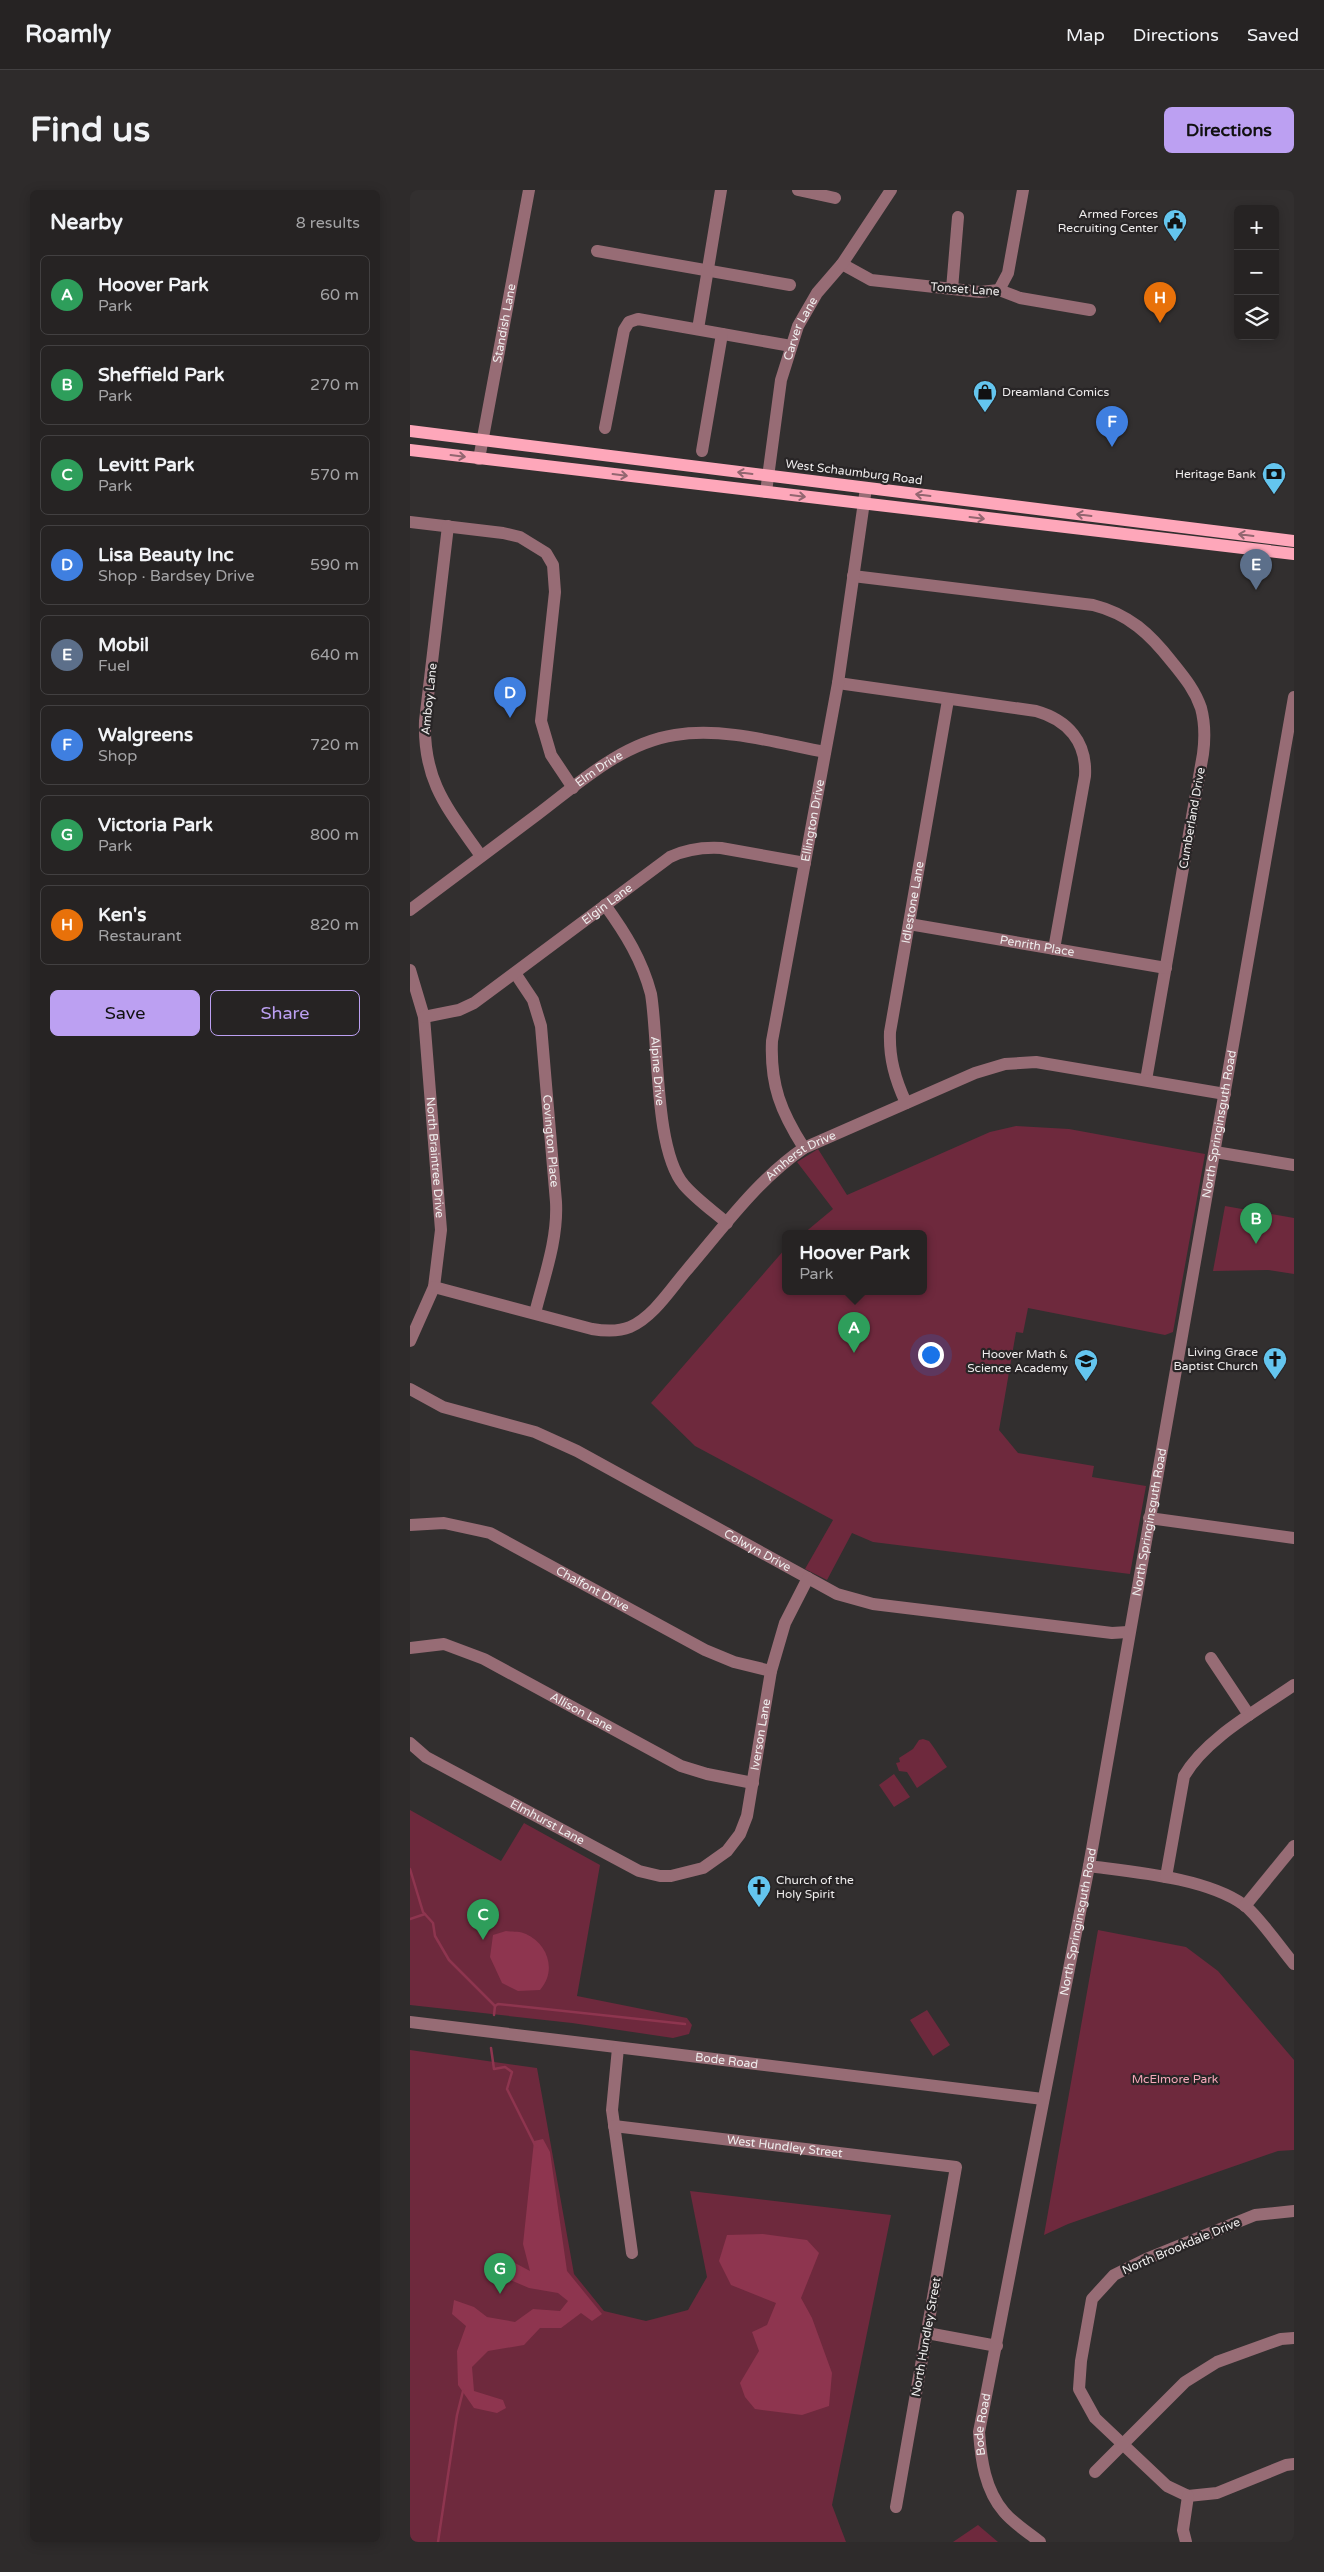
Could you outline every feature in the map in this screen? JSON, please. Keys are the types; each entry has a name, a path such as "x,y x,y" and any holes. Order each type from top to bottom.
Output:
{"main road":[{"name":"West Schaumburg Road","path":"410,431 1294,541"},
{"path":"410,450 1294,554"}],"street":[{"name":"Standish Lane","path":"479,459 529,190"},
{"path":"698,329 721,190"},
{"path":"798,190 835,198"},
{"name":"Carver Lane","path":"766,492 776,407 791,346 798,326 817,293 842,264 891,190"},
{"path":"999,290 1008,273 1023,190"},
{"path":"952,289 958,217"},
{"path":"597,251 790,285"},
{"name":"Tonset Lane","path":"842,264 871,280 980,292 999,290 1020,298 1090,310"},
{"path":"605,428 624,330 629,322 638,319 791,346"},
{"path":"702,451 722,334"},
{"name":"Ellington Drive","path":"804,1148 781,1108 772,1076 772,1057 838,683 866,488"},
{"path":"410,522 503,533 520,537 546,553 553,565 555,592 541,721 551,755 573,788"},
{"name":"Amboy Lane","path":"448,526 424,744 434,783 481,856"},
{"name":"Cumberland Drive","path":"853,576 1093,605 1110,609 1126,617 1153,638 1188,682 1196,696 1204,721 1203,754 1146,1080"},
{"path":"838,683 1036,711 1050,715 1072,731 1084,754 1084,776 1054,949"},
{"name":"North Springinsguth Road","path":"997,2346 1088,1866 1128,1632 1290,745 1294,697"},
{"name":"Idlestone Lane","path":"906,1103 894,1073 889,1046 948,700"},
{"name":"Elm Drive","path":"410,910 573,788 629,749 674,735 726,734 825,752"},
{"name":"Elgin Lane","path":"424,1017 459,1010 474,1002 670,857 695,848 720,848 805,863"},
{"name":"Alpine Drive","path":"605,906 636,952 646,973 651,994 664,1136 670,1160 684,1185 727,1223"},
{"name":"Penrith Place","path":"909,924 1166,968"},
{"name":"North Braintree Drive","path":"410,970 424,1017 441,1230 434,1287 410,1341"},
{"name":"Covington Place","path":"515,972 533,1000 542,1026 557,1217 553,1244 535,1313"},
{"name":"Amherst Drive","path":"434,1287 592,1329 607,1331 629,1327 653,1310 763,1182 804,1148 990,1067 1020,1062 1054,1064 1225,1094"},
{"path":"1215,1152 1294,1163"},
{"name":"Colwyn Drive","path":"410,1389 443,1406 529,1430 570,1447 837,1594 873,1604 1112,1633 1128,1632"},
{"path":"1149,1518 1294,1538"},
{"name":"Chalfont Drive","path":"410,1525 444,1524 490,1533 705,1650 734,1662 771,1671"},
{"name":"Iverson Lane","path":"694,1872 714,1862 733,1845 747,1816 771,1671 785,1623 808,1578"},
{"name":"Allison Lane","path":"410,1648 444,1644 484,1659 681,1766 707,1774 753,1783"},
{"path":"1211,1658 1249,1715"},
{"path":"1166,1877 1184,1776 1192,1763 1203,1751 1249,1715 1294,1685"},
{"name":"Elmhurst Lane","path":"410,1743 426,1757 638,1871 660,1876 683,1875 694,1872"},
{"path":"1245,1906 1294,1846"},
{"path":"1088,1866 1166,1877 1221,1893 1245,1906 1294,1964"},
{"name":"Bode Road","path":"410,2022 1043,2099"},
{"path":"618,2048 613,2085 614,2126 632,2253"},
{"name":"West Hundley Street","path":"614,2126 956,2167"},
{"name":"North Hundley Street","path":"896,2508 956,2167"},
{"name":"North Brookdale Drive","path":"1188,2496 1167,2486 1125,2444 1095,2418 1080,2389 1081,2361 1092,2299 1114,2275 1146,2259 1254,2215 1294,2210"},
{"path":"927,2334 997,2346"},
{"path":"1095,2472 1185,2382 1217,2362 1281,2339 1294,2338"},
{"name":"Bode Road","path":"997,2346 979,2432 981,2464 989,2486 1004,2512 1040,2542"},
{"path":"1186,2542 1183,2530 1188,2496 1216,2493 1286,2465 1294,2464"}],"green space":[{"path":"1016,1126 1069,1129 1205,1154 1173,1332 1165,1335 1028,1308 1023,1333 1016,1332 999,1430 1018,1453 1094,1466 1092,1477 1146,1486 1130,1574 873,1542 852,1533 827,1580 805,1569 833,1520 695,1446 651,1403 782,1252 782,1295 927,1295 927,1230 808,1230 833,1209 797,1162 818,1149 847,1195 990,1132"},
{"path":"1225,1206 1294,1218 1294,1274 1268,1270 1213,1271"},
{"path":"919,1740 929,1741 947,1767 917,1788 907,1772 899,1771 896,1763 900,1762 899,1758 913,1749"},
{"path":"894,1774 910,1797 894,1807 879,1785"},
{"path":"410,1810 501,1861 524,1823 600,1865 577,1996 687,2018 692,2025 689,2034 673,2038 572,2023 410,2005"},
{"name":"McElmore Park","path":"1098,1930 1186,1947 1218,1971 1294,2060 1294,2150 1278,2151 1068,2224 1044,2235"},
{"path":"927,2010 950,2045 933,2056 910,2020"},
{"path":"410,2050 537,2068 574,2274 604,2311 646,2321 688,2310 707,2277 690,2191 891,2215 832,2505 846,2542 410,2542"},
{"path":"978,2525 998,2542 953,2542"}],"shaded area":[{"path":"506,1931 519,1932 534,1938 545,1951 549,1967 548,1975 540,1990 518,1991 502,1983 490,1957 493,1935"},
{"path":"543,2139 550,2152 567,2271 602,2314 592,2321 581,2313 561,2328 540,2328 524,2345 488,2351 472,2367 474,2391 503,2400 506,2408 497,2413 474,2408 458,2385 457,2351 466,2326 452,2314 454,2300 474,2307 487,2317 515,2322 533,2309 560,2311 568,2301 558,2293 529,2288 508,2279 515,2263 530,2271 523,2244 534,2141"},
{"path":"763,2234 807,2240 819,2253 801,2298 812,2318 832,2373 829,2406 802,2415 755,2409 745,2397 740,2383 759,2351 752,2332 767,2325 776,2303 731,2285 719,2261 727,2235"}],"waterway":[{"path":"410,1869 423,1912 433,1923 435,1936 449,1960 495,2006"},
{"path":"410,1919 425,1914"},
{"path":"494,2015 495,2006 498,2004 685,2024"},
{"path":"491,2048 494,2069 505,2067 512,2072 507,2089 536,2147"},
{"path":"438,2542 457,2415 463,2391"}],"place":[{"name":"Armed Forces Recruiting Center","path":"1175,242"},
{"name":"Ken's","path":"1160,323"},
{"name":"Dreamland Comics","path":"985,413"},
{"name":"Walgreens","path":"1112,447"},
{"name":"Heritage Bank","path":"1274,495"},
{"name":"Mobil","path":"1256,590"},
{"name":"Lisa Beauty Inc","path":"510,718"},
{"name":"Sheffield Park","path":"1256,1244"},
{"name":"Hoover Park","path":"854,1353"},
{"name":"Living Grace Baptist Church","path":"1275,1380"},
{"name":"Hoover Math & Science Academy","path":"1086,1382"},
{"name":"Church of the Holy Spirit","path":"759,1908"},
{"name":"Levitt Park","path":"483,1940"},
{"name":"Victoria Park","path":"500,2294"}]}
